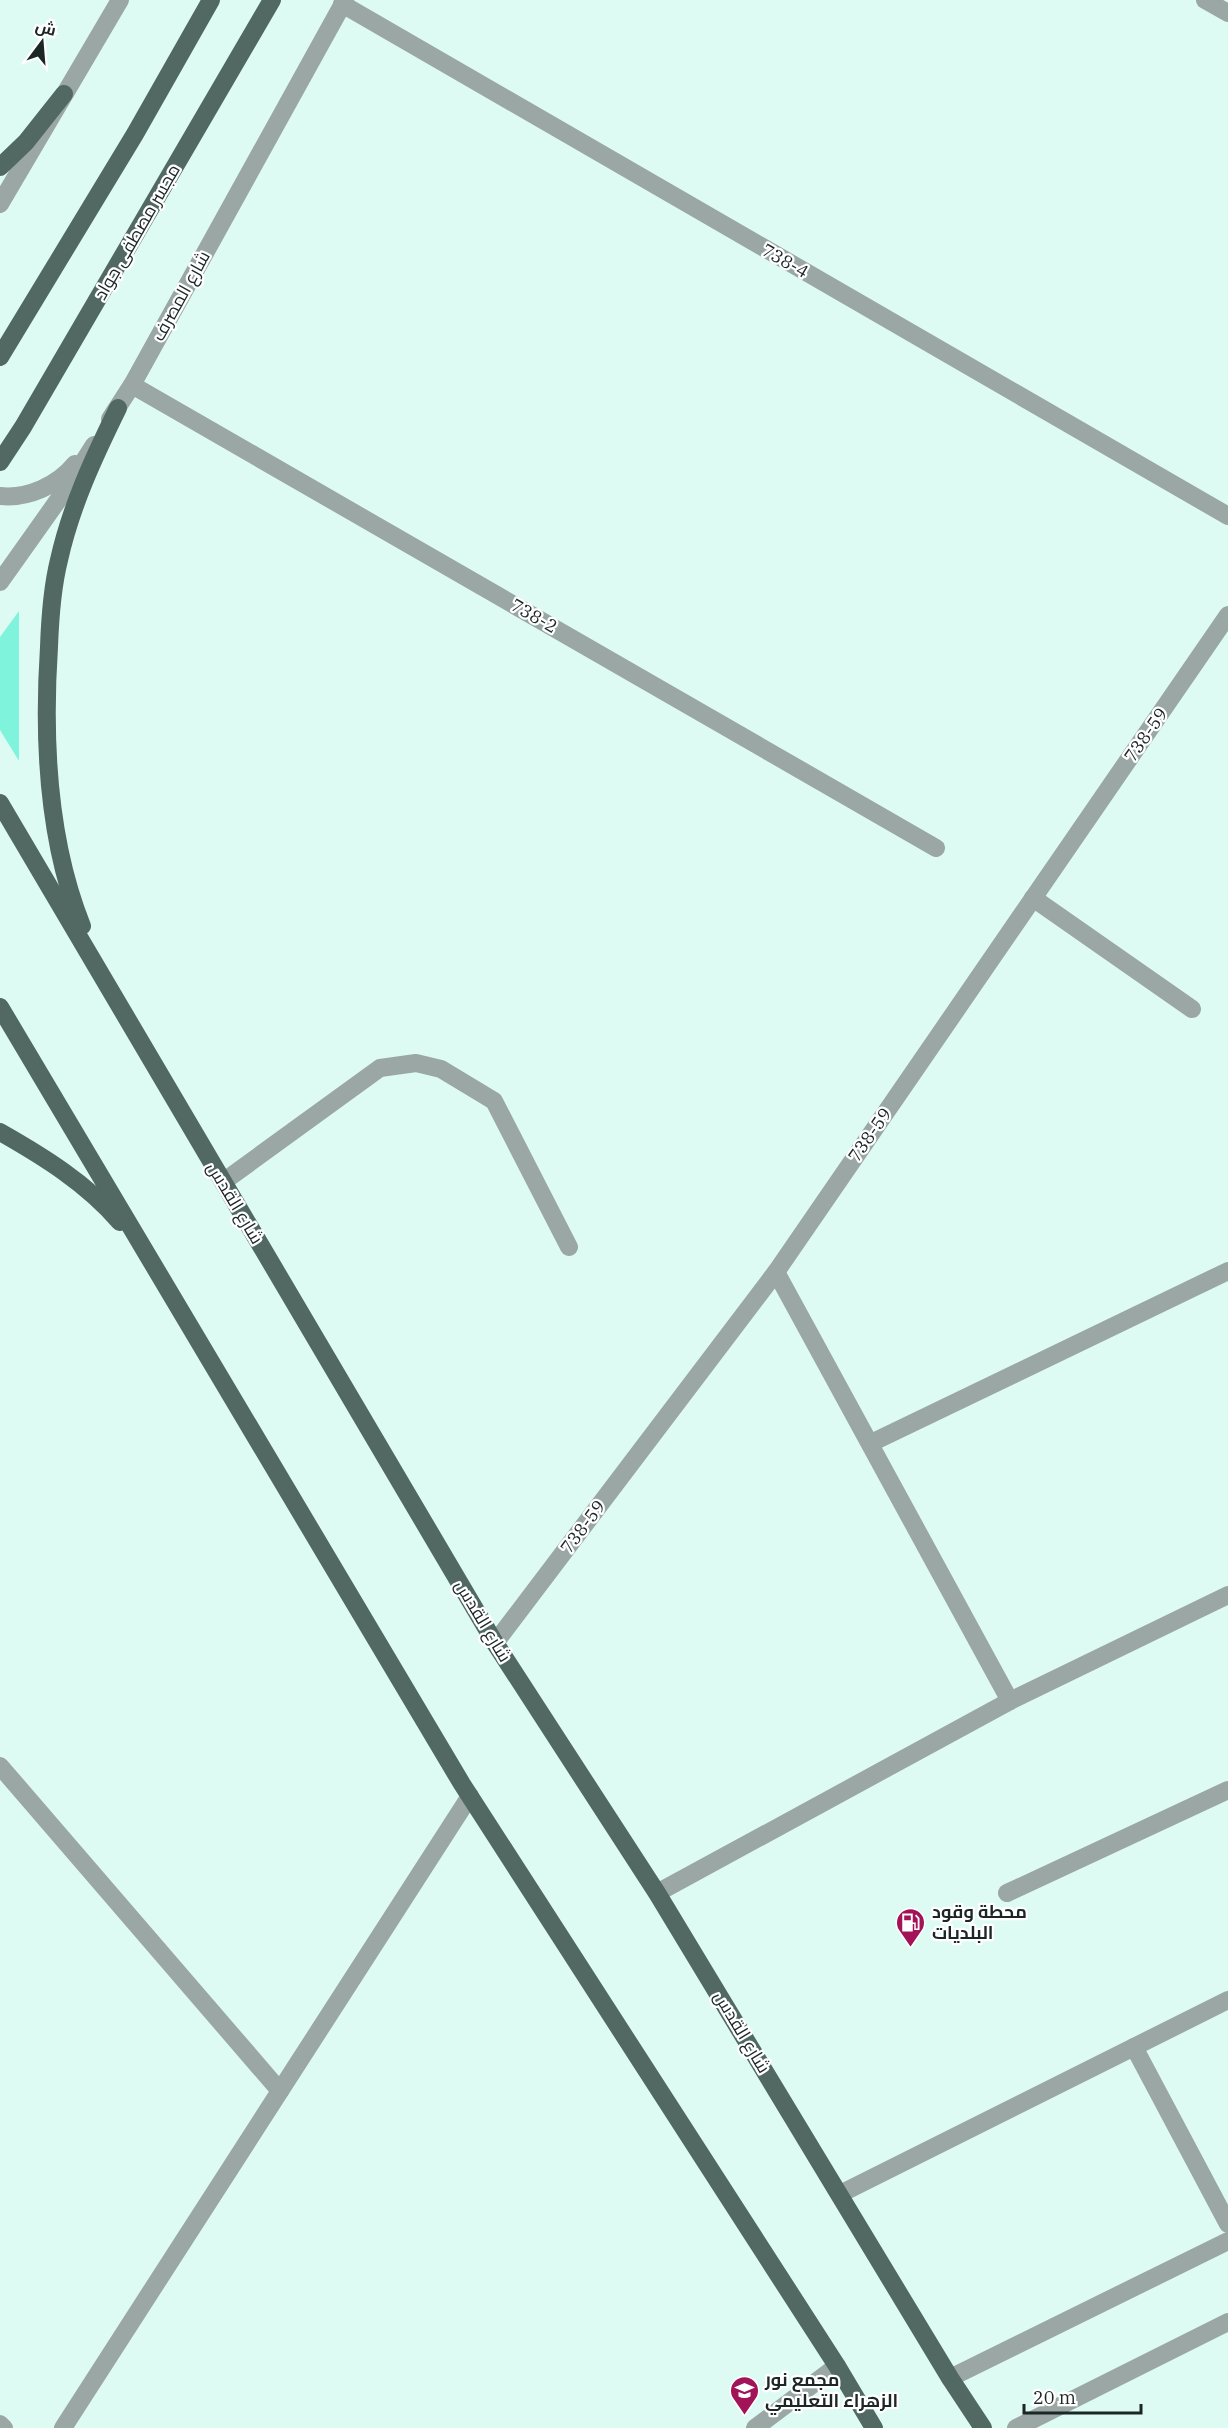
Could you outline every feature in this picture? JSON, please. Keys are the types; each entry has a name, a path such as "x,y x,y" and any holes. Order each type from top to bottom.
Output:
{"main road":[{"path":"0,357 135,134 211,0"},
{"name":"مجسر مصطفى جواد","path":"0,462 23,427 270,3"},
{"path":"0,167 26,142 64,94"},
{"path":"102,977 76,911 61,851 52,803 48,764 46,692 51,614 58,561 87,471 118,408"},
{"name":"شارع القدس","path":"0,804 495,1642 657,1893 950,2378 983,2428"},
{"path":"0,1007 470,1796 837,2366 874,2428"},
{"path":"0,1132 43,1156 88,1190 118,1220 153,1264"}],"street":[{"path":"0,204 120,0"},
{"path":"1205,0 1228,13"},
{"name":"شارع المصرف","path":"0,582 66,489 132,385 343,2"},
{"name":"738-4","path":"343,2 1228,516"},
{"name":"738-2","path":"132,385 936,848"},
{"path":"0,496 30,493 51,485 69,472 101,434"},
{"name":"738-59","path":"495,1642 776,1272 1228,616"},
{"path":"1033,898 1192,1009"},
{"path":"223,1182 380,1068 416,1063 441,1069 494,1101 569,1247"},
{"path":"871,1443 1228,1271"},
{"path":"776,1272 1010,1701"},
{"path":"657,1893 1010,1701 1228,1595"},
{"path":"0,1766 280,2091"},
{"path":"1007,1893 1228,1790"},
{"path":"63,2428 470,1796"},
{"path":"840,2194 1228,2000"},
{"path":"1134,2047 1228,2223"},
{"path":"950,2378 1228,2241"},
{"path":"1016,2428 1228,2322"},
{"path":"755,2428 837,2366"},
{"path":"0,2424 4,2428"}],"green space":[{"path":"19,611 19,761 0,730 0,637"}],"place":[{"name":"محطة وقود البلديات","path":"911,1948"},
{"name":"مجمع نور الزهراء التعليمي","path":"744,2416"}]}
